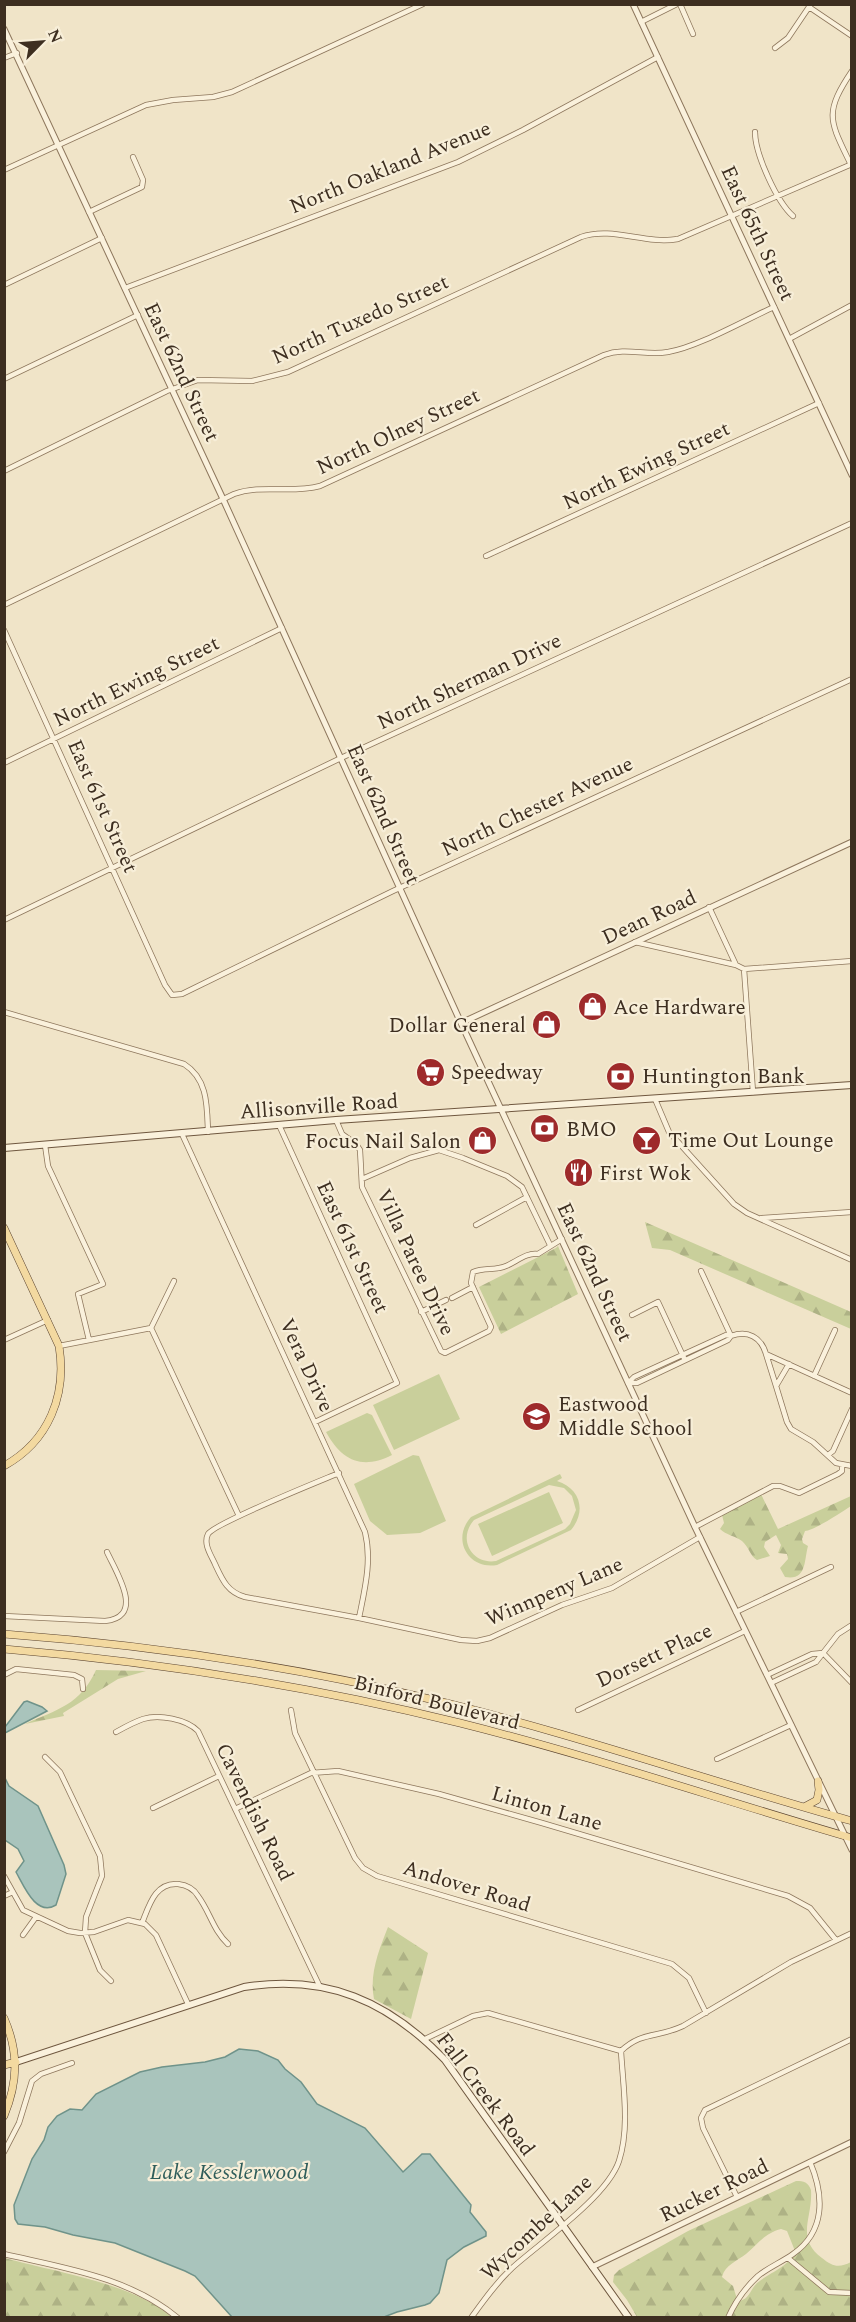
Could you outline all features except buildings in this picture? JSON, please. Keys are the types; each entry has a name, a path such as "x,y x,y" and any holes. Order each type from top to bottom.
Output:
{"main road":[{"name":"Allisonville Road","path":"4,1148 336,1120 852,1086"},
{"path":"4,1228 59,1346 61,1383 53,1414 44,1430 32,1445 4,1466"},
{"name":"Binford Boulevard","path":"4,1634 105,1642 190,1653 273,1666 381,1688 537,1727 852,1821"},
{"name":"Binford Boulevard","path":"4,1649 101,1658 215,1673 383,1705 542,1745 848,1837"},
{"path":"804,1807 817,1800 818,1781"},
{"name":"Fall Creek Road","path":"16,2062 235,1989 256,1985 294,1984 321,1987 347,1994 378,2007 404,2022 425,2039 447,2064 629,2318"},
{"path":"4,2018 13,2041 16,2062 15,2085 4,2116"},
{"path":"4,2066 16,2062"}],"street":[{"path":"4,170 146,105 166,100 213,97 232,92 423,4"},
{"name":"East 65th Street","path":"633,4 852,475"},
{"path":"641,21 678,4 693,34"},
{"path":"775,48 788,38 810,6 852,36"},
{"name":"East 62nd Street","path":"4,29 223,499 461,1023 695,1527 818,1781 848,1837 852,1850"},
{"path":"4,58 17,53"},
{"name":"North Oakland Avenue","path":"125,288 447,167 523,130 658,57"},
{"path":"732,216 851,164 834,128 831,115 836,95 852,71"},
{"path":"755,132 757,150 784,207 793,216"},
{"path":"89,212 142,187 143,180 133,157"},
{"name":"North Tuxedo Street","path":"4,471 172,390 198,380 247,381 280,375 585,235 605,233 667,240 691,234 732,216"},
{"path":"4,285 102,238"},
{"path":"789,339 852,305"},
{"name":"North Olney Street","path":"4,605 223,499 251,490 304,489 324,485 604,355 621,351 654,354 676,350 774,306"},
{"path":"4,379 138,315"},
{"name":"North Ewing Street","path":"486,556 819,404"},
{"name":"North Sherman Drive","path":"4,920 341,758 852,523"},
{"name":"North Ewing Street","path":"4,763 282,628"},
{"name":"East 61st Street","path":"4,630 165,986 172,994"},
{"name":"North Chester Avenue","path":"172,994 182,994 400,888 852,680"},
{"name":"Dean Road","path":"461,1023 852,842"},
{"path":"709,907 736,965"},
{"path":"635,942 736,965 744,969 852,961"},
{"path":"744,969 753,1092"},
{"path":"4,1012 174,1060 188,1066 203,1085 208,1132"},
{"path":"655,1099 664,1124 672,1136 728,1200 741,1209 852,1260"},
{"name":"Villa Paree Drive","path":"336,1120 342,1134 359,1148 362,1187 439,1349 445,1353 489,1331 491,1327 472,1287"},
{"name":"East 61st Street","path":"279,1125 397,1383 315,1422"},
{"name":"Vera Drive","path":"182,1134 360,1519 368,1543 369,1569 359,1618"},
{"path":"45,1145 48,1166 103,1284 78,1294 89,1340"},
{"path":"362,1179 410,1158 439,1150 499,1173 522,1187 550,1245"},
{"path":"476,1224 527,1197"},
{"path":"760,1218 852,1212"},
{"path":"421,1312 472,1287 473,1272 484,1267 497,1269 506,1266 533,1253 538,1254 562,1239"},
{"path":"701,1271 731,1336"},
{"path":"151,1328 174,1281"},
{"path":"632,1315 658,1302 684,1357"},
{"path":"4,1340 48,1320"},
{"path":"59,1346 151,1328"},
{"path":"151,1328 239,1516 339,1473"},
{"path":"814,1376 835,1330"},
{"path":"628,1383 637,1383 684,1357 728,1340 731,1336 742,1333 754,1336 762,1343 791,1429 813,1442 842,1465 852,1466"},
{"path":"766,1354 852,1393"},
{"path":"776,1386 789,1364"},
{"path":"828,1455 833,1450 852,1409"},
{"path":"695,1527 773,1486 800,1493 839,1473 842,1465"},
{"name":"Winnpeny Lane","path":"239,1516 215,1527 208,1534 207,1547 224,1581 236,1594 461,1640 483,1640 566,1604 619,1585 700,1537"},
{"path":"4,1616 105,1621 116,1618 125,1609 126,1595 107,1552"},
{"path":"736,1612 831,1567"},
{"path":"771,1683 816,1662 838,1634 852,1625"},
{"name":"Dorsett Place","path":"578,1710 746,1631"},
{"path":"766,1675 812,1654 823,1653"},
{"path":"823,1653 852,1683"},
{"path":"4,1675 16,1669 74,1675 82,1679 83,1689"},
{"name":"Andover Road","path":"291,1710 295,1733 355,1858 371,1873 672,1964 689,1978 706,2013"},
{"name":"Cavendish Road","path":"116,1732 150,1718 187,1723 199,1733 321,1987"},
{"path":"717,1759 791,1725"},
{"path":"45,1757 60,1772 102,1860 101,1878 86,1917 85,1934 100,1970 111,1981"},
{"name":"Linton Lane","path":"235,1809 315,1772 338,1771 439,1794 788,1896 810,1908 836,1940"},
{"path":"153,1808 219,1776"},
{"path":"4,1876 23,1910 68,1930 85,1934 97,1932 124,1921 142,1923 156,1935 188,2004"},
{"path":"142,1923 152,1899 159,1890 170,1885 183,1885 198,1895 213,1927 228,1944"},
{"path":"4,1896 13,1892"},
{"path":"23,1935 36,1917"},
{"path":"425,2039 473,2016 488,2013 621,2051 634,2039 675,2030 792,1962 852,1933"},
{"path":"737,2197 703,2128 701,2118 705,2110 852,2039"},
{"name":"Wycombe Lane","path":"471,2318 508,2273 563,2227 606,2183 619,2160 624,2125 621,2051"},
{"path":"4,2152 19,2123 32,2081 41,2074 72,2063"},
{"name":"Rucker Road","path":"591,2267 852,2142"},
{"path":"728,2318 739,2297 753,2280 788,2258 808,2239 819,2214 820,2190 810,2162"},
{"path":"4,2254 121,2284 148,2296 178,2318"},
{"path":"788,2258 829,2292 852,2292"}],"green space":[{"path":"645,1222 851,1312 851,1329 670,1250 652,1248"},
{"path":"558,1246 578,1294 501,1334 479,1287"},
{"path":"439,1374 460,1419 394,1450 373,1405"},
{"path":"367,1413 372,1415 392,1455 381,1460 362,1462 346,1456 326,1432"},
{"path":"413,1455 419,1456 446,1521 420,1533 387,1535 370,1521 354,1484"},
{"path":"560,1474 562,1478 557,1481 571,1489 579,1501 580,1508 576,1523 571,1530 497,1565 478,1563 466,1551 463,1534 471,1517","holes":["549,1485 564,1488 572,1496 576,1510 570,1524 565,1529 496,1561 487,1561 474,1555 467,1542 469,1527 474,1520"]},
{"path":"759,1490 778,1529 851,1496 851,1506 821,1525 805,1531 802,1539 803,1543 808,1546 803,1568 797,1576 785,1577 780,1568 788,1559 787,1554 778,1553 781,1545 776,1535 765,1542 764,1547 770,1556 757,1560 742,1541 720,1529 724,1523 721,1511"},
{"path":"549,1492 563,1523 492,1556 478,1524"},
{"path":"96,1670 146,1671 118,1679 63,1713 64,1716 25,1724 58,1710 75,1699 90,1682"},
{"path":"388,1927 428,1953 411,2019 374,1999 374,1971"},
{"path":"796,2181 805,2182 811,2190 807,2227 809,2243 833,2265 839,2266 851,2262 851,2317 637,2317 613,2282 614,2275 688,2231","holes":["781,2229 787,2231 795,2251 792,2257 783,2266 757,2283 746,2298 740,2301 737,2299 733,2286 722,2277 726,2269 770,2233"]},
{"path":"5,2258 115,2287 156,2305 172,2317 5,2317"}],"water":[{"path":"27,1701 47,1711 5,1733 5,1727"},
{"path":"5,1778 9,1786 38,1806 64,1865 66,1874 56,1905 49,1908 37,1904 27,1892 16,1872 24,1861 18,1849 5,1840"},
{"name":"Lake Kesslerwood","path":"239,2049 258,2051 278,2060 301,2082 317,2104 365,2128 403,2172 422,2154 430,2154 471,2205 470,2212 486,2232 486,2236 464,2247 447,2260 439,2293 430,2303 384,2317 232,2317 195,2276 185,2271 115,2243 45,2227 18,2224 15,2219 14,2205 32,2159 44,2140 48,2127 57,2116 70,2109 82,2110 96,2094 140,2072 205,2062 225,2057"}],"place":[{"name":"Ace Hardware","path":"592,1007"},
{"name":"Dollar General","path":"547,1025"},
{"name":"Speedway","path":"430,1072"},
{"name":"Huntington Bank","path":"621,1076"},
{"name":"BMO","path":"545,1129"},
{"name":"Time Out Lounge","path":"647,1140"},
{"name":"Focus Nail Salon","path":"482,1141"},
{"name":"First Wok","path":"578,1173"},
{"name":"Eastwood Middle School","path":"537,1416"}]}
